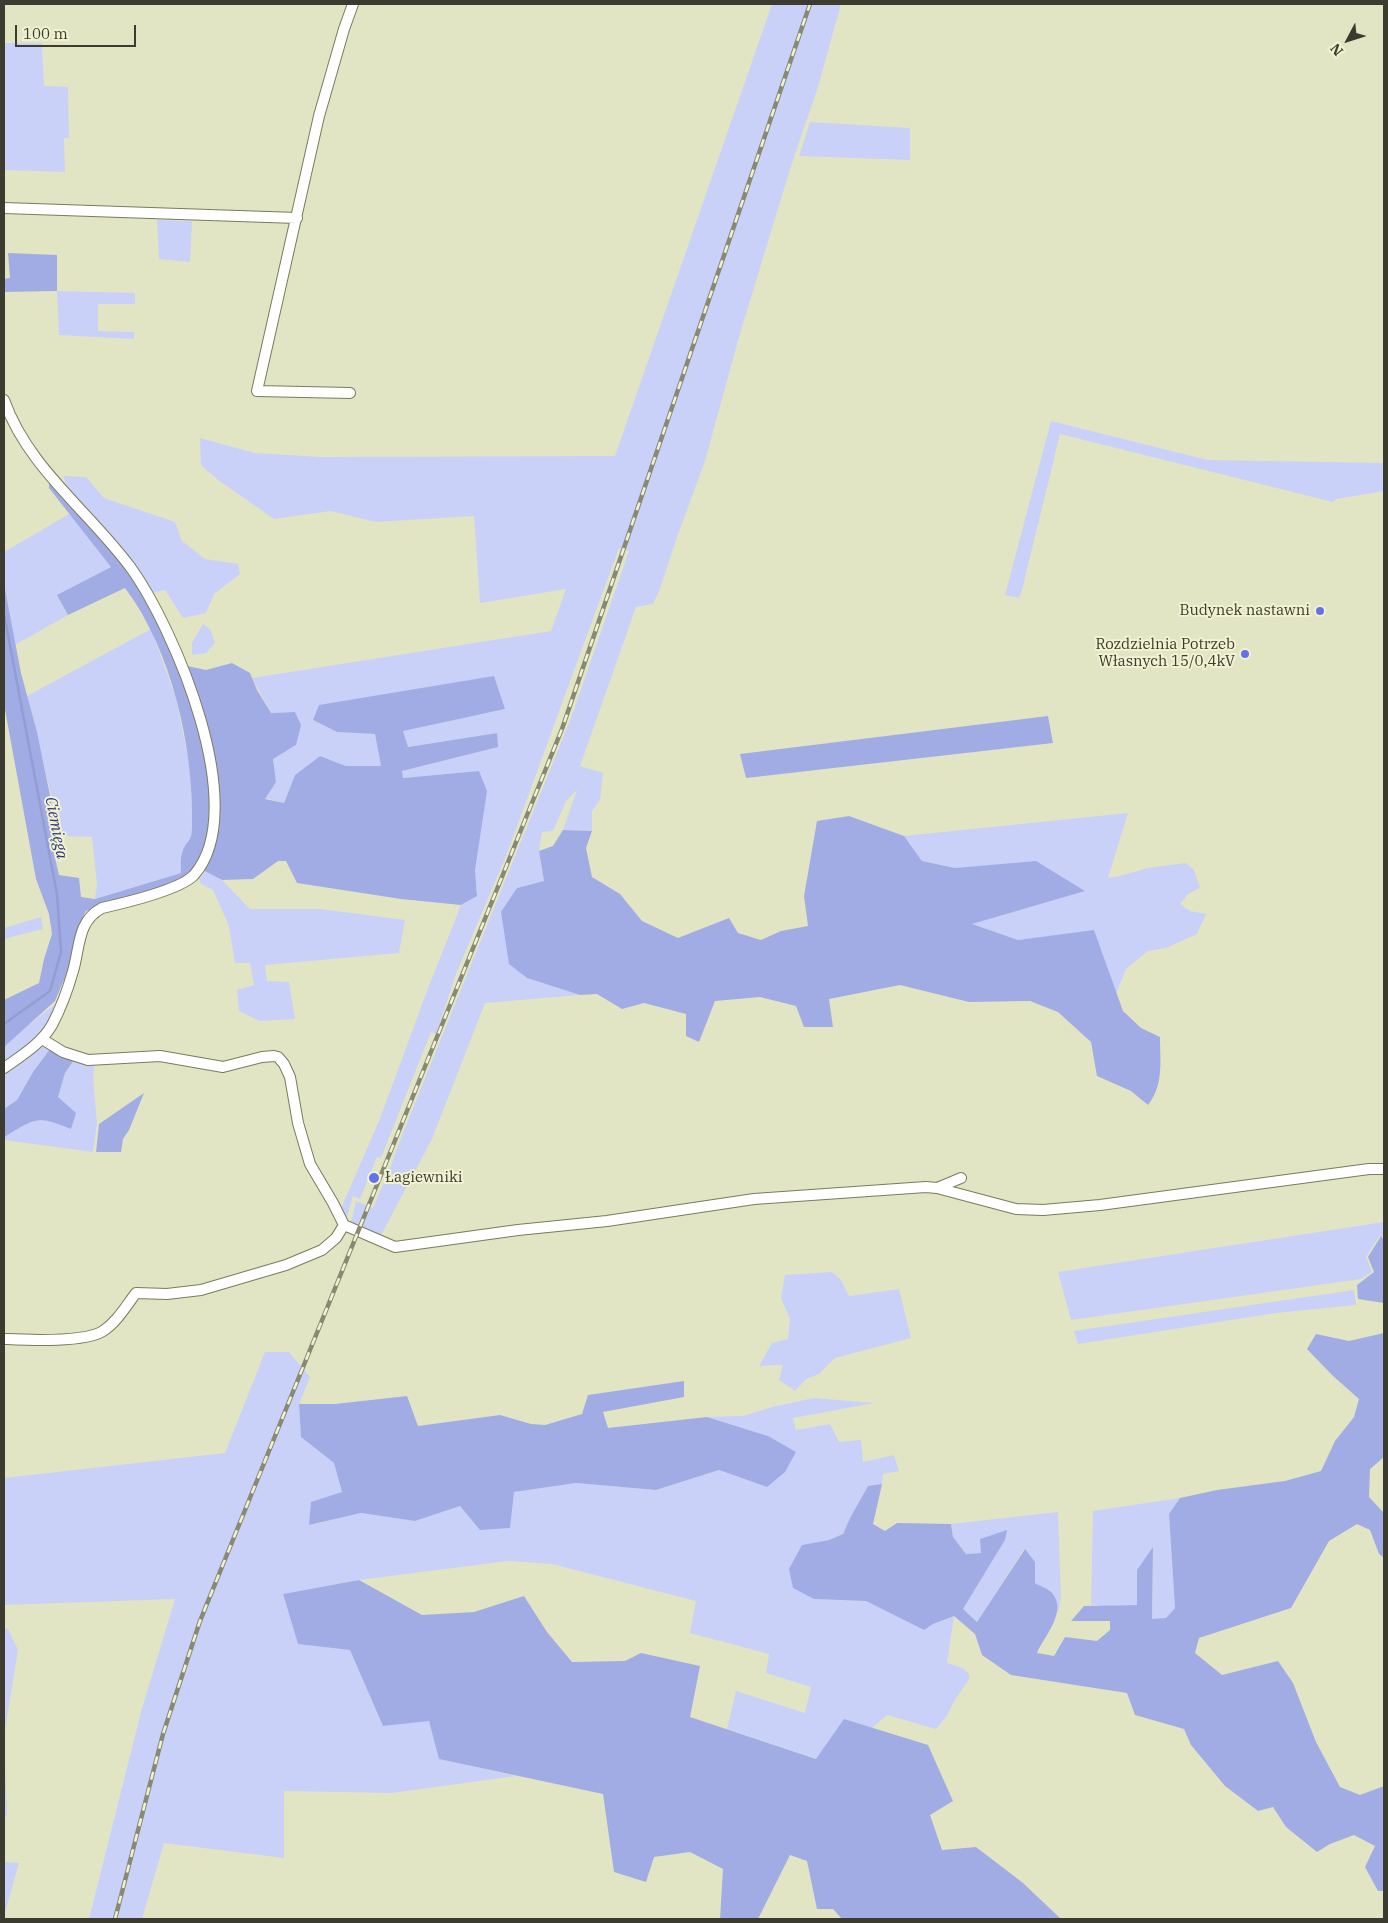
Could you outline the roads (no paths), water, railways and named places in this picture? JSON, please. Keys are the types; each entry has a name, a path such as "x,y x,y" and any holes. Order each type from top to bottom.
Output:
{"street":[{"path":"350,393 257,391 319,116 353,4"},
{"path":"4,208 297,218"},
{"path":"4,400 14,424 31,453 121,556 156,608 192,690 207,741 213,786 212,833 209,845 198,868 190,878 180,884 102,908 93,914 82,928 72,974 52,1025 27,1052 4,1068"},
{"path":"42,1038 63,1052 88,1060 160,1056 223,1067 262,1057 274,1056 278,1058 284,1064 290,1077 298,1123 310,1164 344,1225 395,1247 518,1230 607,1221 754,1199 899,1188 937,1188 1007,1207 1031,1211 1100,1205 1306,1176 1384,1169"},
{"path":"937,1188 961,1178"},
{"path":"4,1340 64,1338 96,1334 114,1321 136,1293 167,1294 201,1290 286,1265 322,1250 336,1238 344,1225"}],"waterway":[{"name":"Ciemięga","path":"4,614 57,894 61,952 50,991 4,1024"}],"railway":[{"path":"115,1919 163,1734 200,1621 562,729 810,4"}],"place":[{"name":"Budynek nastawni","path":"1320,611"},
{"name":"Rozdzielnia Potrzeb Własnych 15/0,4kV","path":"1245,654"},
{"name":"Łagiewniki","path":"374,1178"}]}
